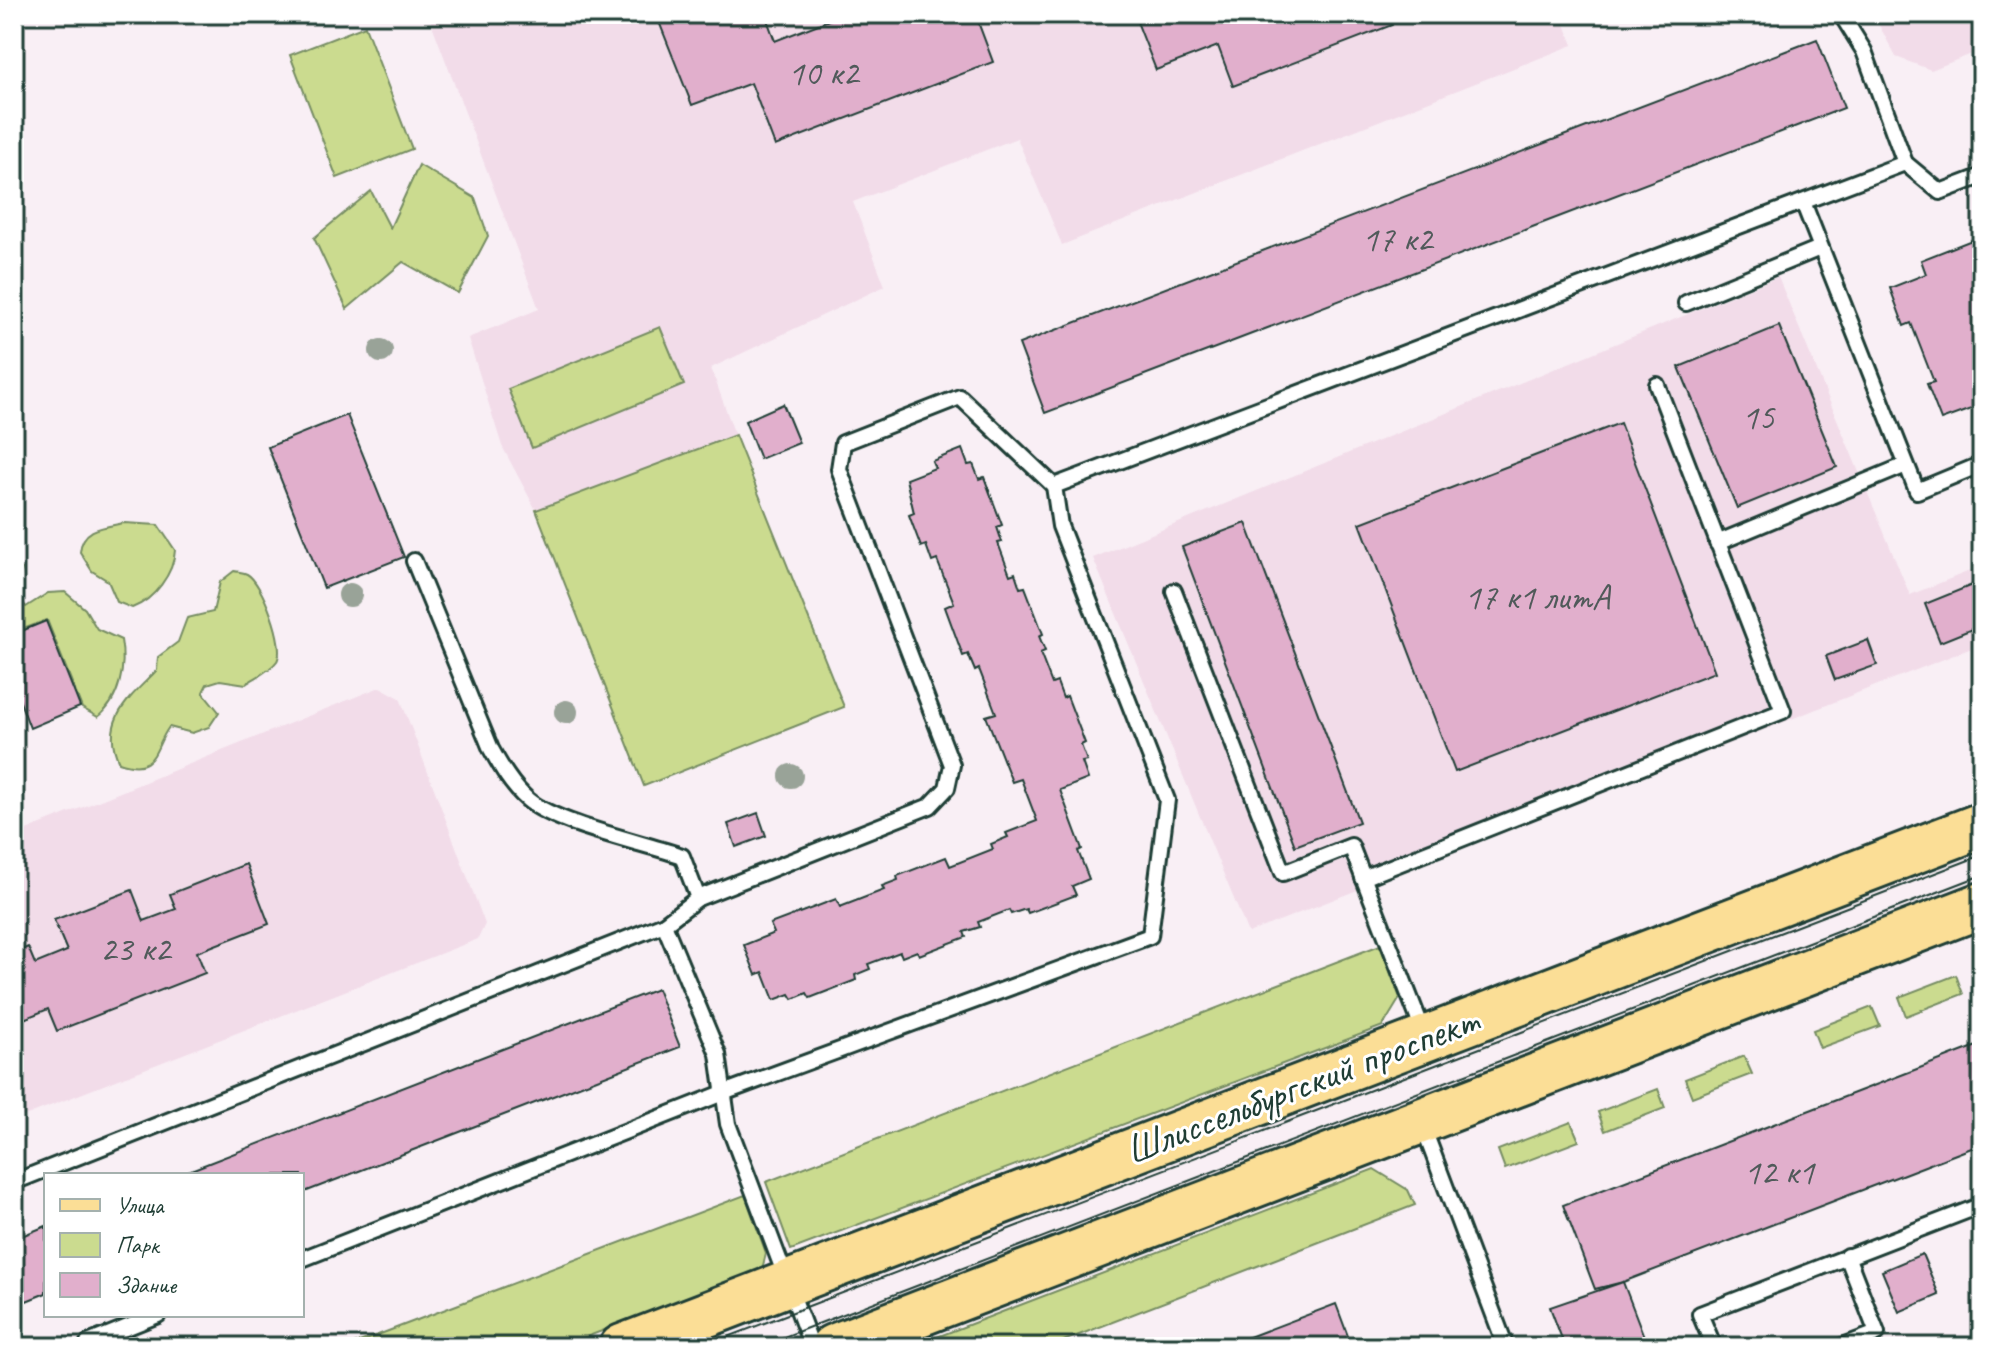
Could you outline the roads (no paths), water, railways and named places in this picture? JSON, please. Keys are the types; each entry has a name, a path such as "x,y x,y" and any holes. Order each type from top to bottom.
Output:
{"main road":[{"name":"Шлиссельбургский проспект","path":"622,1347 1982,825"},
{"name":"Шлиссельбургский проспект","path":"833,1347 1982,905"}],"lane":[{"path":"1841,14 1864,51 1905,163 1940,192 1982,176"},
{"path":"1054,486 1905,163"},
{"path":"1803,202 1917,491 1982,464"},
{"path":"1686,303 1820,248"},
{"path":"1363,878 1783,711 1657,385"},
{"path":"14,1182 664,924 698,898 930,806 947,788 952,765 839,469 843,443 960,397 1054,486 1060,526 1167,800 1150,936 723,1093 304,1258"},
{"path":"1717,543 1906,465"},
{"path":"414,561 491,749 505,774 529,801 558,815 682,856 698,898"},
{"path":"1174,591 1283,873 1351,846 1426,1038"},
{"path":"664,924 718,1054 728,1124 812,1347"},
{"path":"1421,1121 1506,1347"},
{"path":"1714,1347 1700,1314 1982,1205"},
{"path":"1840,1347 1877,1333 1847,1256"},
{"path":"88,1343 153,1317"}],"tram line":[{"path":"702,1347 1982,855"},
{"path":"758,1347 1982,875"}]}
